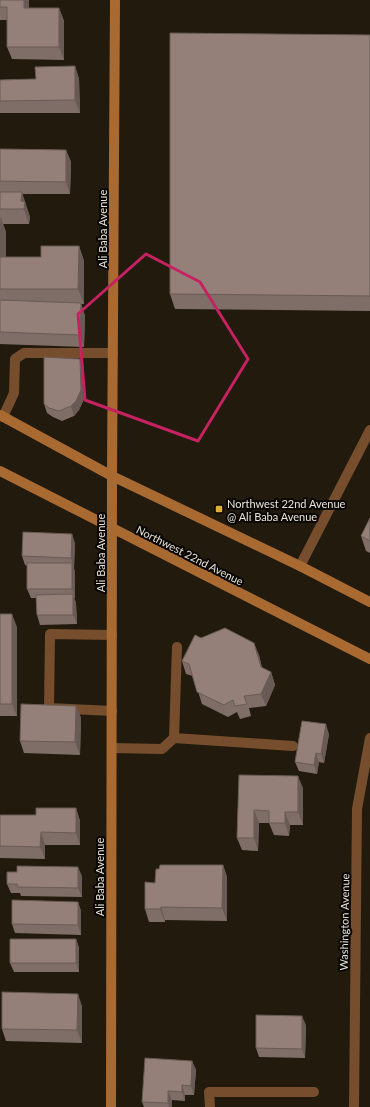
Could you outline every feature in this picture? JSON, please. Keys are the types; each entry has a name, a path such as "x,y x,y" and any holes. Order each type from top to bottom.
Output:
{"street":[{"name":"Ali Baba Avenue","path":"111,1107 112,476 115,0"},
{"path":"113,354 24,353 15,359 14,393 1,416 112,476 300,566 370,602"},
{"path":"300,566 370,430"},
{"name":"Northwest 22nd Avenue","path":"0,471 370,659"},
{"path":"112,635 50,634 49,708 112,711"},
{"path":"112,748 162,749 174,738 177,647"},
{"path":"174,738 293,746"},
{"name":"Washington Avenue","path":"354,1107 357,809 370,738"},
{"path":"210,1107 209,1092 314,1092"}],"highlighted area":[{"path":"146,254 200,282 248,359 198,441 85,400 78,314"}],"building":[{"path":"0,0 24,0 24,8 59,8 59,47 7,47 7,7 0,7"},
{"path":"170,33 370,35 370,296 170,294"},
{"path":"75,66 75,100 0,101 0,80 36,79 35,67"},
{"path":"0,149 66,150 66,182 0,181"},
{"path":"0,192 22,192 21,201 25,202 24,209 0,209"},
{"path":"0,218 1,218 0,257"},
{"path":"41,246 79,246 78,289 0,289 0,257 41,257"},
{"path":"0,300 81,303 80,335 0,332"},
{"path":"44,357 80,359 81,390 76,401 71,406 59,411 49,408 44,404"},
{"path":"370,518 370,541 361,536"},
{"path":"23,532 72,534 71,558 22,556"},
{"path":"27,563 72,563 72,589 27,589"},
{"path":"73,594 73,615 37,615 36,595"},
{"path":"0,614 12,614 12,704 0,704"},
{"path":"225,628 254,643 261,667 271,672 261,694 244,696 247,704 235,706 233,700 224,705 197,692 189,664 182,661 195,635 201,638"},
{"path":"21,704 76,706 75,742 20,741"},
{"path":"302,721 326,724 321,754 316,753 314,765 295,762"},
{"path":"239,775 298,776 298,812 285,812 285,823 269,823 269,811 254,810 254,838 237,838"},
{"path":"36,808 76,808 76,833 41,832 40,847 0,846 0,815 36,815"},
{"path":"160,865 223,865 222,908 161,907 160,909 145,909 145,882 155,883 156,869 159,869"},
{"path":"17,866 78,867 78,888 18,887 17,884 7,884 7,872 17,872"},
{"path":"12,900 78,902 78,925 12,924"},
{"path":"10,939 76,939 76,963 10,963"},
{"path":"2,992 78,994 77,1030 2,1029"},
{"path":"256,1015 302,1016 302,1049 256,1048"},
{"path":"145,1058 192,1061 191,1086 182,1085 182,1092 168,1091 168,1103 142,1102"}],"place":[{"name":"Northwest 22nd Avenue @ Ali Baba Avenue","path":"219,509"}]}
